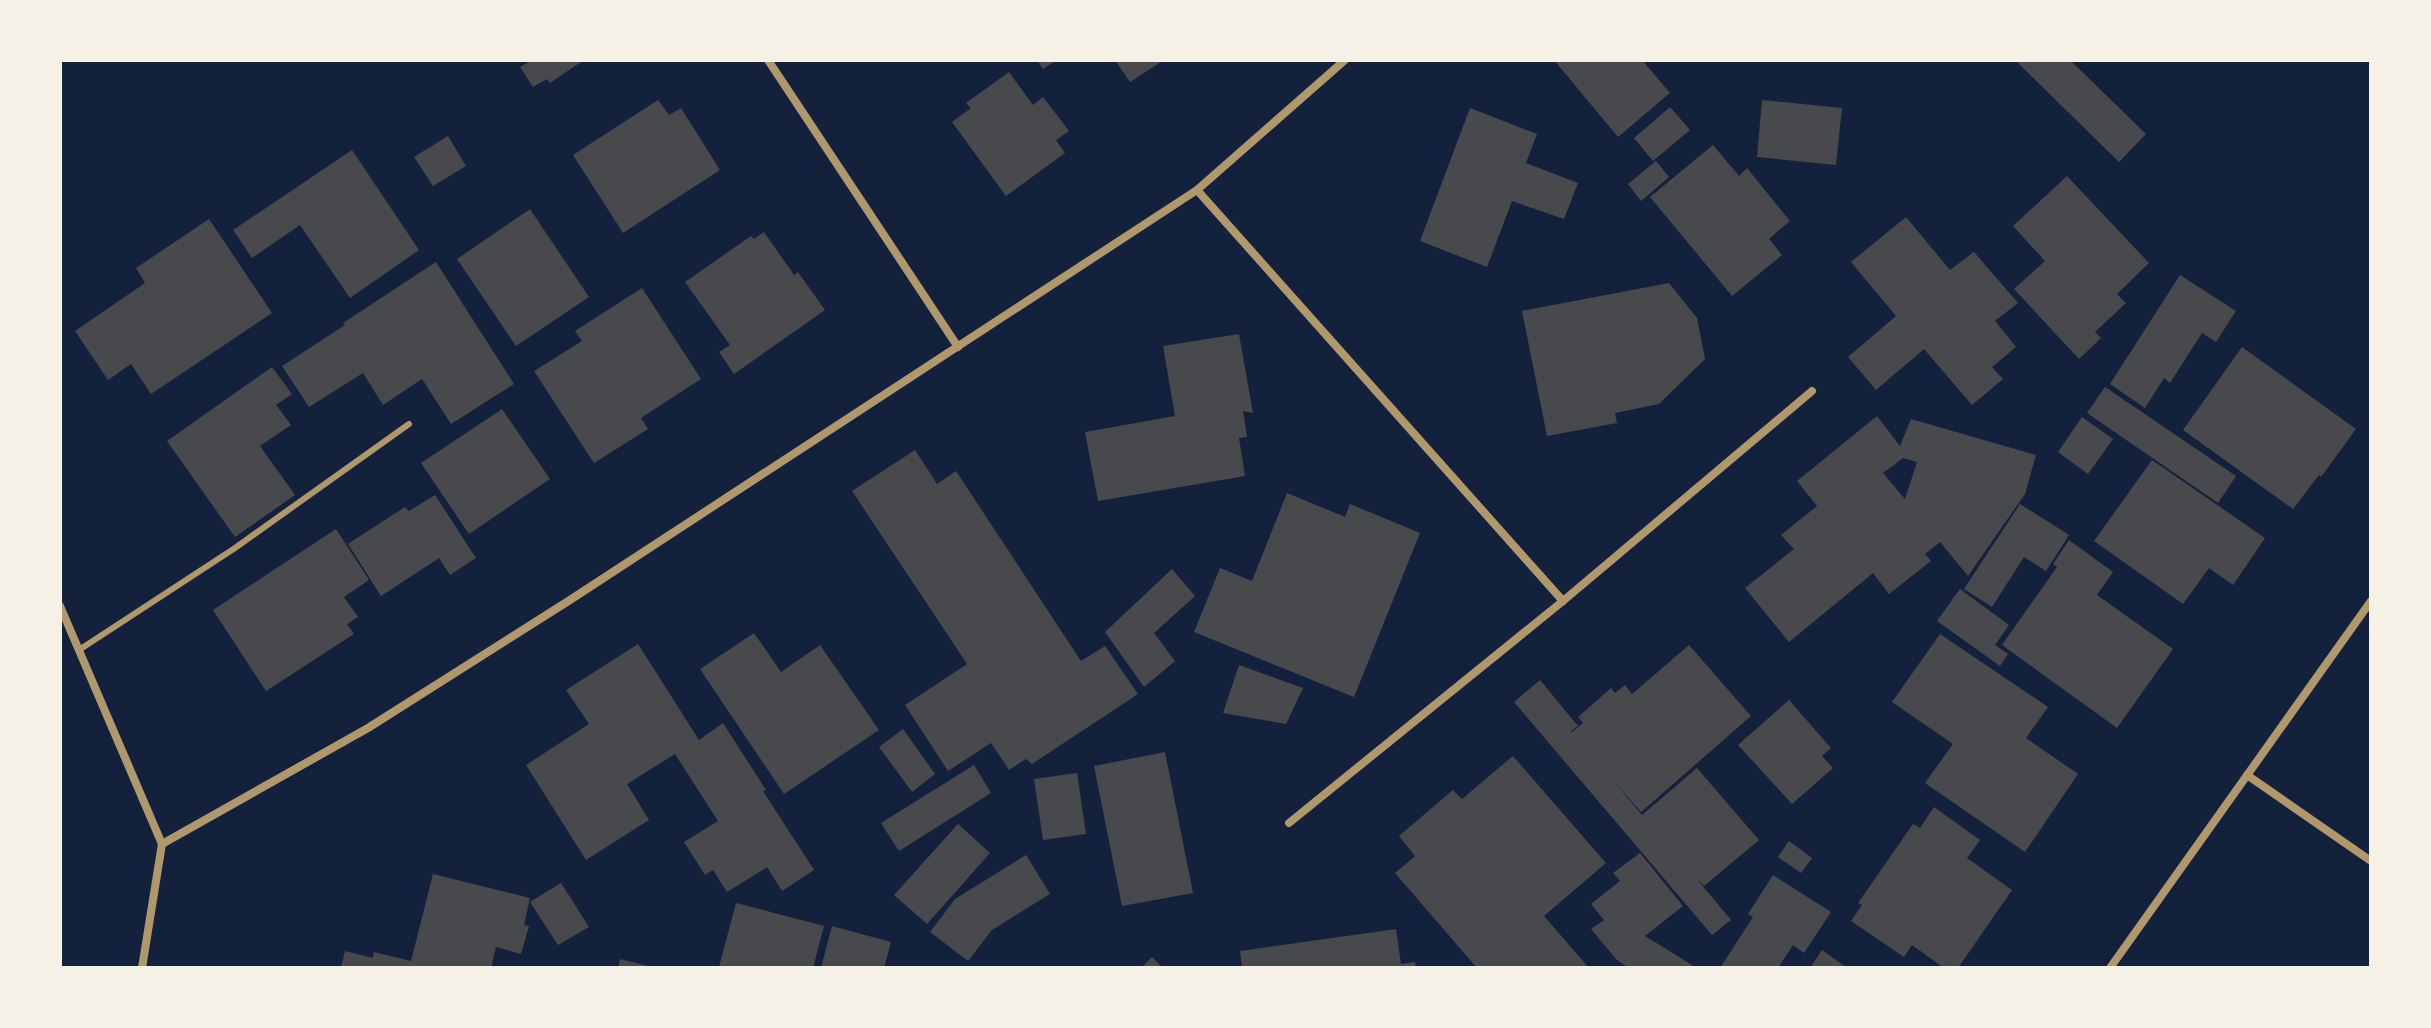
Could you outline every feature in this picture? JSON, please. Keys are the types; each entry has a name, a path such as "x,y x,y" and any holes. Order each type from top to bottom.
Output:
{"street":[{"path":"768,60 958,347"},
{"path":"162,844 368,728 570,600 1197,190 1345,60"},
{"path":"1197,190 1563,601"},
{"path":"1289,823 1563,601 1812,391"},
{"path":"2110,968 2371,601"},
{"path":"60,606 63,620 79,650 162,844 142,968"},
{"path":"2247,775 2371,861"}],"lane":[{"path":"79,650 235,548 409,424"}],"building":[{"path":"532,60 584,60 550,83 547,79 533,87 520,67"},
{"path":"1037,60 1057,60 1043,69"},
{"path":"1115,60 1164,60 1130,82"},
{"path":"1554,60 1642,60 1670,93 1618,137"},
{"path":"2015,60 2070,60 2146,134 2119,162"},
{"path":"1009,72 1033,105 1043,97 1069,131 1056,140 1065,153 1006,196 952,122 971,108 966,103"},
{"path":"658,100 669,115 681,108 720,170 623,233 573,155"},
{"path":"1762,100 1842,108 1836,165 1757,157"},
{"path":"1670,107 1690,130 1653,161 1634,138"},
{"path":"1470,108 1537,134 1526,163 1578,183 1564,219 1512,201 1487,267 1420,241"},
{"path":"448,136 466,166 433,186 414,157"},
{"path":"1713,145 1739,176 1747,168 1790,221 1769,239 1782,255 1732,296 1650,197"},
{"path":"352,150 419,250 350,298 300,225 252,258 233,230"},
{"path":"1656,161 1669,177 1641,201 1628,184"},
{"path":"2067,176 2149,263 2117,294 2126,303 2095,332 2101,338 2079,359 2014,289 2045,261 2013,226"},
{"path":"530,209 589,297 516,346 457,259"},
{"path":"1906,217 1950,270 1974,252 2018,303 1995,321 2016,347 1992,367 2003,379 1972,405 1924,349 1876,390 1848,357 1896,316 1851,262"},
{"path":"209,219 272,313 151,394 131,364 108,380 75,331 145,283 136,268"},
{"path":"764,232 794,275 798,272 825,310 734,374 719,352 730,345 685,282 751,236 754,239"},
{"path":"436,262 514,384 451,424 422,379 383,405 363,373 309,407 282,366"},
{"path":"2180,275 2236,311 2216,342 2202,333 2170,383 2164,378 2145,408 2110,384"},
{"path":"1669,283 1697,318 1705,359 1659,404 1615,413 1617,423 1547,436 1522,311"},
{"path":"642,288 701,379 641,418 648,429 594,463 534,371 582,341 575,331"},
{"path":"1239,334 1253,413 1243,411 1247,437 1239,438 1245,476 1098,501 1085,432 1175,416 1163,346"},
{"path":"2242,347 2356,429 2293,509 2183,430"},
{"path":"272,367 292,394 276,405 291,425 260,446 295,495 235,537 167,441"},
{"path":"2105,387 2236,476 2218,503 2087,413"},
{"path":"502,409 550,479 469,534 421,463"},
{"path":"1877,416 1900,446 1911,419 2036,455 2025,494 1968,576 1940,542 1925,554 1931,561 1889,594 1873,573 1789,642 1745,588 1794,549 1781,535 1817,506 1797,481","holes":["1903,458 1917,462 1905,499 1883,473"]},
{"path":"2082,417 2113,439 2088,474 2058,452"},
{"path":"915,450 937,484 956,471 1081,661 1105,646 1138,694 1032,764 1026,759 1009,770 991,743 948,771 905,705 967,664 852,491"},
{"path":"2152,460 2265,538 2233,585 2209,568 2183,604 2094,541"},
{"path":"1287,493 1345,517 1350,504 1420,533 1354,697 1194,632 1220,568 1252,581"},
{"path":"435,495 476,558 450,575 439,558 381,596 348,544 405,507 409,511"},
{"path":"2020,504 2069,535 2046,571 2024,557 1992,607 1964,589"},
{"path":"336,529 369,580 344,597 358,617 347,624 354,634 266,691 213,610"},
{"path":"2069,540 2113,572 2097,595 2173,649 2117,728 2002,645 2057,567 2053,564"},
{"path":"1172,569 1195,596 1154,633 1175,661 1144,687 1105,632"},
{"path":"1960,589 2009,625 1995,645 2008,654 2000,666 1937,621"},
{"path":"754,633 781,672 820,645 879,730 784,794 700,669"},
{"path":"1940,634 2048,707 2026,738 2078,774 2025,852 1925,783 1953,744 1892,702"},
{"path":"638,644 699,740 723,723 814,870 782,891 767,867 727,892 713,870 705,875 684,842 718,821 675,754 627,784 649,820 586,860 526,765 589,724 566,690"},
{"path":"1689,645 1751,716 1641,812 1611,778 1642,815 1697,768 1759,840 1704,886 1696,878 1731,920 1712,935 1514,702 1540,680 1578,726 1572,732 1583,723 1578,717 1611,688 1615,693 1625,685 1632,694"},
{"path":"1239,665 1303,688 1286,724 1223,713"},
{"path":"1789,700 1831,748 1822,756 1833,768 1792,804 1738,745"},
{"path":"903,729 935,774 912,792 879,747"},
{"path":"1165,752 1193,893 1122,906 1094,766"},
{"path":"1513,756 1606,863 1544,916 1589,968 1477,968 1395,873 1415,856 1399,836 1453,790 1462,799"},
{"path":"974,765 991,793 899,851 881,823"},
{"path":"1077,773 1086,834 1043,840 1034,779"},
{"path":"1934,807 1980,840 1967,858 2012,890 1958,968 1944,968 1912,945 1904,957 1851,921 1862,905 1858,903 1913,824 1920,828"},
{"path":"958,824 990,853 927,924 894,895"},
{"path":"1789,841 1812,858 1801,873 1778,857"},
{"path":"1640,853 1683,906 1645,936 1692,965 1690,968 1629,968 1617,960 1591,929 1604,920 1591,904 1620,881 1613,873"},
{"path":"1026,855 1050,894 992,930 968,961 930,932 955,899"},
{"path":"433,874 530,898 524,925 529,926 521,954 496,947 491,968 341,968 345,951 373,958 374,952 411,961"},
{"path":"1773,875 1831,912 1804,953 1793,945 1778,968 1720,968 1753,917 1748,914"},
{"path":"561,883 589,927 558,945 530,902"},
{"path":"736,903 824,926 813,968 719,967"},
{"path":"832,926 891,942 884,968 821,968"},
{"path":"1396,929 1401,964 1415,962 1416,968 1242,968 1240,951"},
{"path":"1822,950 1847,968 1810,968"},
{"path":"1152,957 1163,968 1141,968"},
{"path":"620,959 652,967 652,968 618,968"}]}
